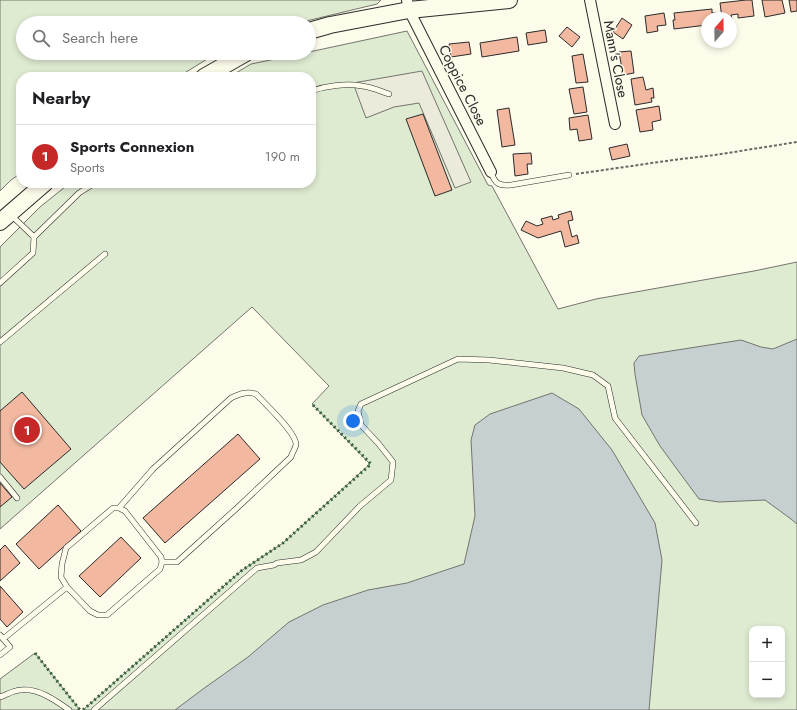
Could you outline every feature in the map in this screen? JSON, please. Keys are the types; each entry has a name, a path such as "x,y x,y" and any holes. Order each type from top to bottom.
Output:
{"main road":[{"path":"316,29 408,5 509,0"},
{"path":"213,72 234,60"},
{"path":"5,218 39,188"}],"street":[{"name":"Mann's Close","path":"590,0 615,124"},
{"name":"Coppice Close","path":"408,5 492,172"}],"lane":[{"path":"316,89 344,85 361,86 389,94"},
{"path":"492,172 494,180 498,184 504,186 569,175"},
{"path":"0,283 34,253 34,237 79,193 86,188"},
{"path":"5,218 34,237"},
{"path":"0,342 105,254"},
{"path":"94,710 257,568 274,565 277,563 301,560 316,552 360,506 391,480 393,462 362,425 358,411 362,404 458,359 489,360 563,368 593,375 608,386 615,418 696,523"},
{"path":"119,508 153,469 230,398 242,393 250,392 256,394 284,424 294,438 296,446 291,456 237,508 177,562 162,562"},
{"path":"0,477 17,498"},
{"path":"113,508 119,508 125,511 160,557 162,562 160,569 107,615 98,615 90,612 67,587 61,577 62,564 66,548 113,508"},
{"path":"0,655 10,647 2,637 67,587"},
{"path":"0,697 20,690 38,692 69,710"}],"path":[{"path":"569,175 797,142"}],"green space":[{"path":"0,0 381,0 377,4 316,19 316,16 16,16 16,60 206,60 186,72 16,72 16,176 0,191"},
{"path":"407,31 488,185 492,186 558,309 596,299 797,262 797,710 83,710 241,571 283,543 370,464 312,404 329,386 252,307 0,529 0,247 40,207 64,188 316,188 316,72 237,72 251,64 270,60 316,60 316,50"},
{"path":"35,653 80,710 0,710 0,679"}],"shaded area":[{"path":"422,71 471,182 455,188 419,103 394,107 366,118 353,83"},
{"path":"797,339 797,524 765,500 719,502 699,499 660,446 642,415 634,363 639,356 741,340 761,347 773,349"},
{"path":"552,393 579,409 612,450 655,523 662,560 649,710 175,710 248,657 289,622 323,605 368,590 407,583 464,564 475,516 471,440 475,425 490,414"}],"building":[{"path":"752,0 754,16 738,18 737,12 721,12 720,3"},
{"path":"762,0 782,0 785,13 765,17"},
{"path":"789,0 797,0 797,11 791,12"},
{"path":"712,9 712,12 701,12 701,26 674,29 674,13"},
{"path":"664,13 666,25 657,26 658,31 647,33 645,16"},
{"path":"622,18 632,25 623,39 613,32"},
{"path":"567,27 580,37 572,47 559,36"},
{"path":"545,30 547,42 528,45 526,33"},
{"path":"517,37 519,51 482,57 480,43"},
{"path":"469,42 471,54 451,57 449,44"},
{"path":"631,51 634,73 623,75 619,52"},
{"path":"583,54 588,82 576,83 572,56"},
{"path":"643,77 646,90 653,88 654,98 651,98 652,102 635,105 631,79"},
{"path":"583,87 587,112 574,114 569,89"},
{"path":"659,106 661,120 652,122 653,130 640,132 636,110"},
{"path":"509,108 515,145 502,147 497,110"},
{"path":"423,114 452,190 435,196 406,119"},
{"path":"588,115 592,139 579,141 577,129 570,130 569,118"},
{"path":"627,144 630,156 612,160 609,148"},
{"path":"531,153 532,164 527,164 528,174 515,176 513,154"},
{"path":"571,211 573,220 568,221 572,237 577,235 579,243 565,247 561,231 538,238 521,230 526,221 537,226 543,224 541,219 552,216 553,220 559,218 558,215"},
{"path":"22,392 71,449 24,489 0,462 0,411"},
{"path":"238,434 260,459 165,543 143,518"},
{"path":"0,483 12,497 0,507"},
{"path":"58,505 81,531 39,569 16,544"},
{"path":"121,537 141,558 100,597 79,576"},
{"path":"5,545 20,563 0,581 0,550"},
{"path":"0,586 23,612 7,627 0,619"}],"hedge":[{"path":"83,710 241,571 283,543 371,464 312,404"},
{"path":"35,653 80,710"}],"place":[{"name":"Sports Connexion","path":"27,430"}]}
